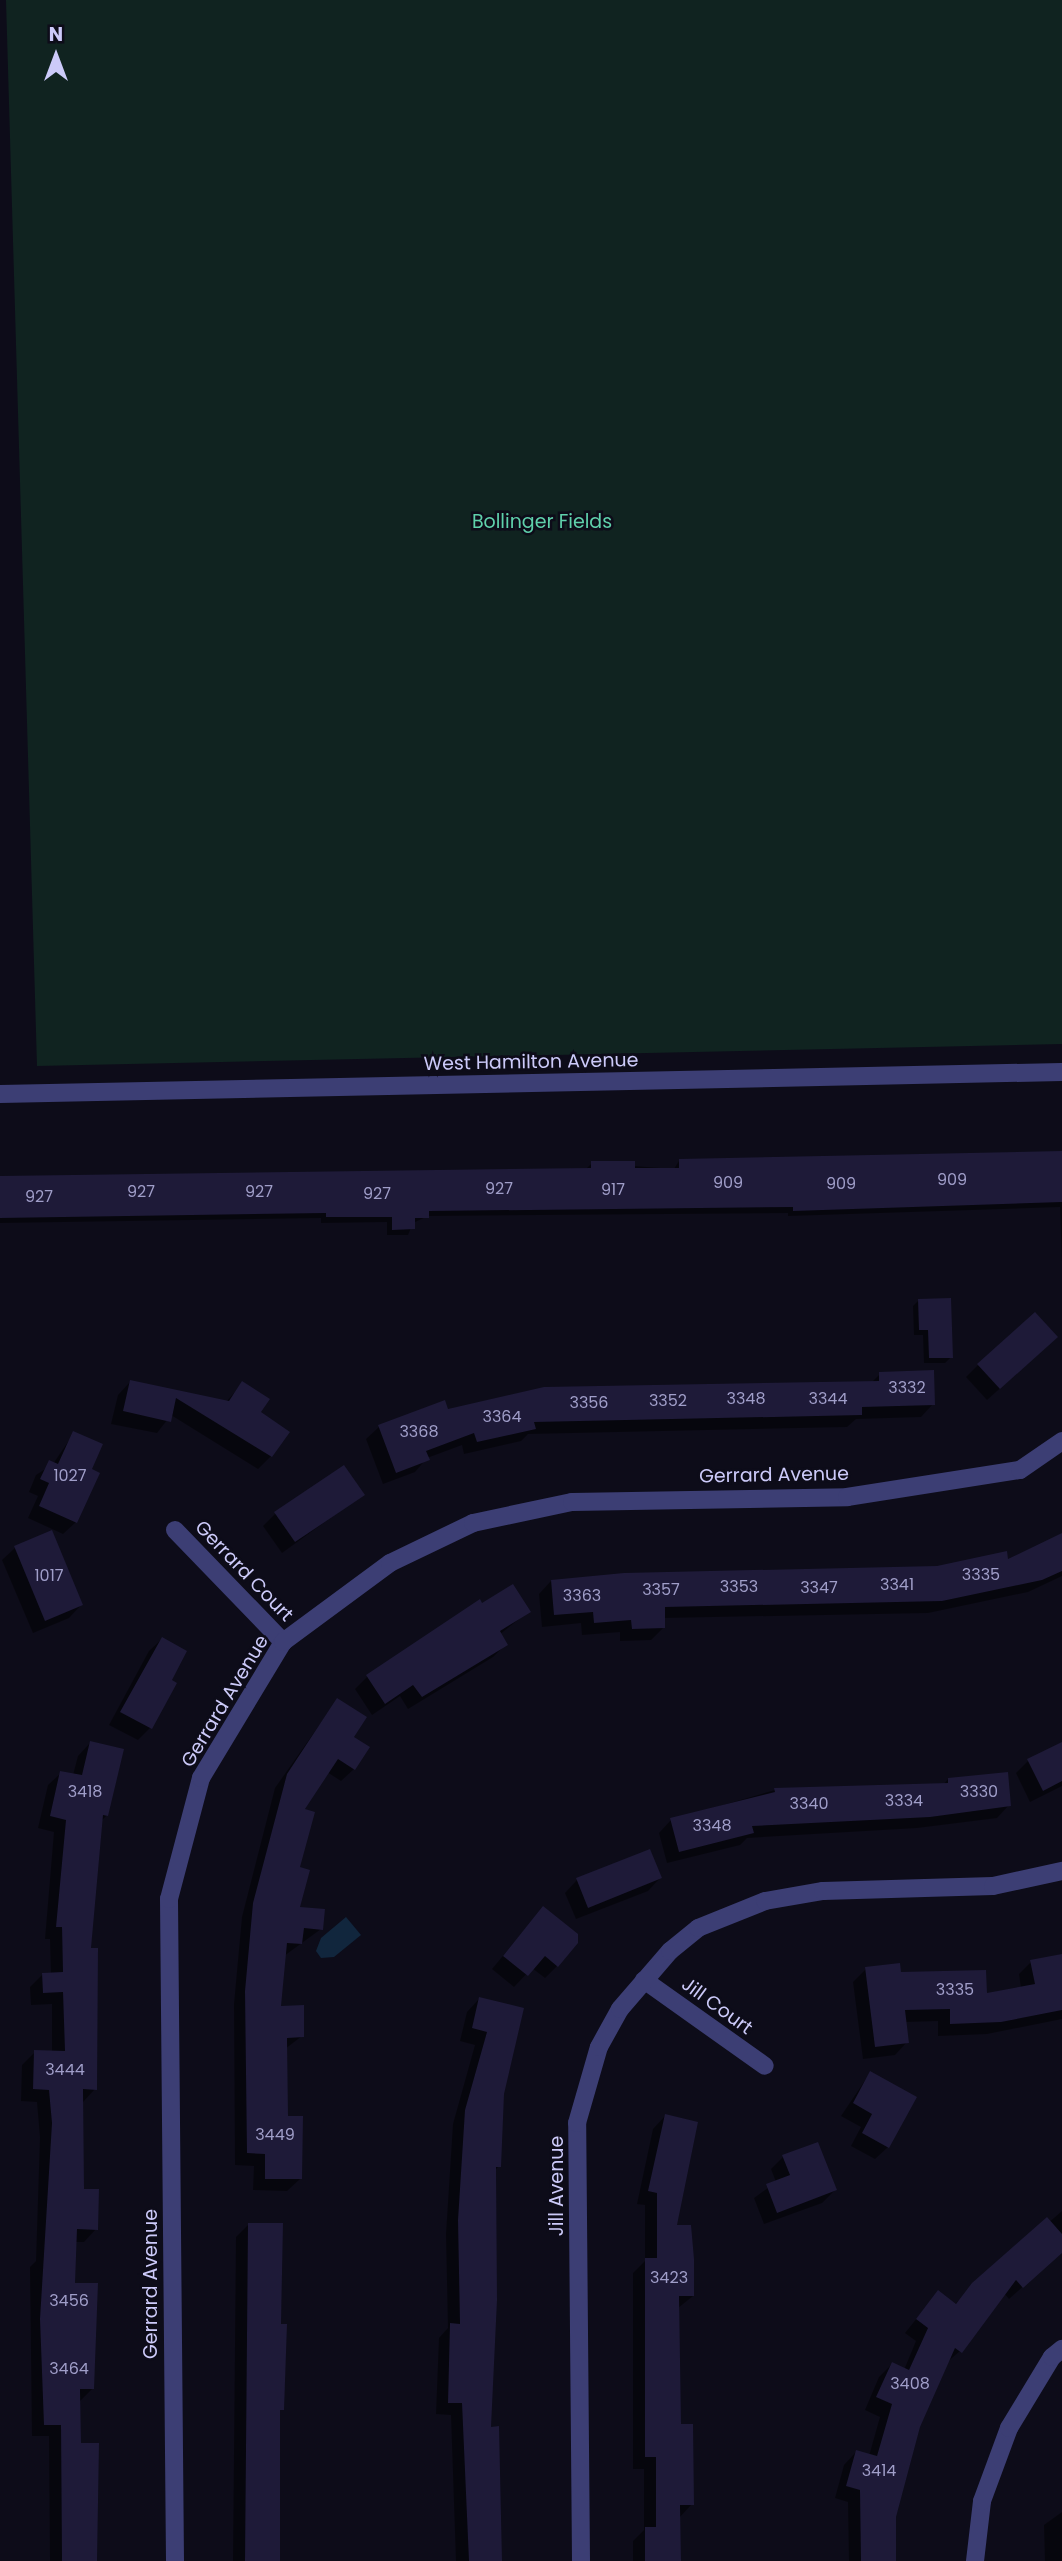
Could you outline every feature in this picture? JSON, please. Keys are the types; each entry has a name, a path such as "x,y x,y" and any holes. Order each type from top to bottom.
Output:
{"street":[{"name":"West Hamilton Avenue","path":"0,1094 1062,1072"},
{"name":"Gerrard Avenue","path":"175,2561 169,1899 201,1778 283,1642 390,1563 473,1523 572,1502 847,1497 1020,1470 1062,1441"},
{"name":"Gerrard Court","path":"175,1530 283,1642"},
{"name":"Jill Avenue","path":"581,2561 577,2123 599,2047 620,2009 644,1980 698,1928 765,1901 823,1891 993,1886 1062,1871"},
{"name":"Jill Court","path":"644,1980 765,2066"},
{"path":"975,2561 982,2501 1009,2428 1052,2357 1062,2349"}],"green space":[{"name":"Bollinger Fields","path":"6,0 1062,0 1062,1044 37,1066"}],"water":[{"path":"346,1917 361,1935 334,1957 321,1958 316,1951 321,1938"}],"building":[{"path":"1062,1151 1062,1202 793,1211 793,1207 429,1211 429,1218 415,1218 415,1229 392,1230 392,1217 326,1217 326,1213 0,1218 0,1176 591,1168 591,1161 635,1161 635,1168 679,1168 679,1159"},
{"path":"951,1298 953,1358 929,1358 928,1330 919,1330 918,1299"},
{"path":"1035,1312 1058,1337 1000,1389 977,1364"},
{"path":"934,1370 935,1405 862,1407 862,1415 534,1422 536,1429 477,1442 474,1433 426,1451 430,1460 396,1473 378,1425 445,1400 448,1409 544,1387 879,1381 879,1372"},
{"path":"130,1380 229,1401 242,1381 270,1399 261,1412 290,1432 272,1457 176,1398 171,1422 123,1411"},
{"path":"73,1431 103,1444 92,1469 100,1473 77,1523 39,1506 49,1483 40,1479 49,1460 58,1464"},
{"path":"344,1465 365,1495 295,1542 274,1512"},
{"path":"52,1530 83,1605 45,1621 14,1546"},
{"path":"1062,1533 1062,1571 1042,1580 942,1601 665,1607 665,1628 632,1629 631,1620 594,1623 593,1612 554,1615 551,1580 624,1573 937,1566 1007,1551 1008,1559"},
{"path":"513,1584 531,1612 500,1631 508,1645 422,1697 413,1685 385,1704 366,1675 480,1599 482,1603"},
{"path":"162,1637 187,1651 172,1680 177,1683 152,1729 120,1712"},
{"path":"337,1698 367,1717 354,1737 370,1747 355,1770 338,1759 305,1809 315,1812 300,1867 310,1870 300,1907 325,1909 323,1930 304,1928 302,1944 287,1943 281,2006 304,2005 304,2037 287,2038 288,2116 303,2116 302,2179 265,2179 265,2154 247,2153 245,1991 253,1903 287,1774"},
{"path":"90,1741 124,1749 108,1816 103,1815 91,1948 98,1948 97,2090 83,2089 84,2189 99,2189 98,2230 77,2229 75,2283 98,2283 94,2389 80,2389 81,2443 99,2443 97,2561 62,2561 61,2425 44,2425 40,2319 52,2123 49,2090 33,2089 34,2050 65,2051 63,1992 43,1993 42,1973 63,1972 62,1927 56,1927 66,1820 50,1816 60,1771 82,1775"},
{"path":"1062,1742 1062,1781 1043,1791 1027,1759"},
{"path":"1008,1772 1011,1806 930,1817 752,1826 754,1833 679,1852 670,1818 775,1792 774,1788 948,1783 948,1778"},
{"path":"650,1849 662,1878 588,1908 576,1878"},
{"path":"543,1906 578,1934 578,1943 558,1967 545,1956 528,1976 503,1956"},
{"path":"1062,1954 1062,2010 1001,2022 950,2024 950,2009 905,2010 909,2043 875,2047 865,1967 900,1963 901,1972 986,1970 987,1993 1035,1984 1030,1960"},
{"path":"479,1997 524,2008 504,2094 501,2167 496,2167 497,2300 491,2427 499,2426 502,2561 469,2561 462,2403 448,2403 450,2323 460,2324 458,2220 465,2110 487,2032 472,2028"},
{"path":"870,2071 917,2097 889,2148 862,2133 872,2114 853,2103"},
{"path":"665,2114 698,2122 677,2225 691,2225 694,2259 694,2296 679,2296 681,2424 693,2424 694,2505 680,2505 681,2561 645,2561 645,2527 656,2527 656,2457 645,2457 645,2258 657,2258 657,2193 648,2191"},
{"path":"818,2142 837,2190 777,2213 766,2184 790,2175 782,2155"},
{"path":"1047,2217 1062,2234 1062,2253 1023,2288 1016,2280 962,2353 955,2348 920,2427 896,2517 896,2561 861,2561 860,2490 846,2486 856,2450 877,2456 892,2404 876,2397 892,2362 909,2370 928,2328 916,2319 938,2290 956,2304 972,2283"},
{"path":"248,2223 283,2223 281,2324 287,2324 284,2410 280,2410 280,2561 245,2561"}]}
